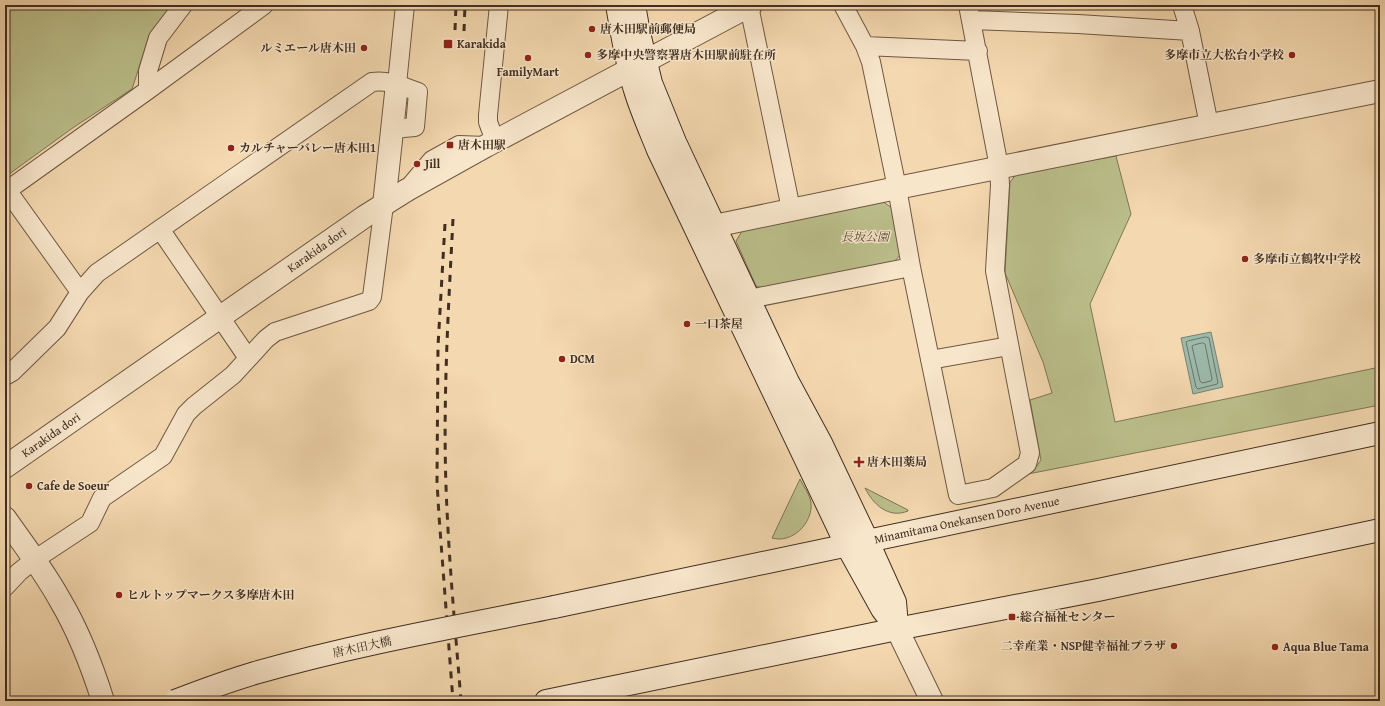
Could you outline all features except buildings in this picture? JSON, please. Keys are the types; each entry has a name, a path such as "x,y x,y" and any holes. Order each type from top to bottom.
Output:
{"main road":[{"path":"617,5 637,65 657,100 714,226 788,382 821,442 882,609 897,629 932,701"},
{"path":"634,5 637,65 642,113 658,150 857,543"},
{"name":"Karakida dori","path":"5,467 220,317 395,198 490,143 750,6"},
{"path":"395,198 392,129 397,84"},
{"path":"714,226 791,209 1380,91"},
{"name":"Minamitama Onekansen Doro Avenue","path":"554,607 1380,433"},
{"path":"5,518 60,599 70,617 91,664 104,701"},
{"path":"552,700 897,629 1098,590 1380,530"},
{"name":"唐木田大橋","path":"175,701 254,673 343,650 554,607"}],"street":[{"path":"148,90 148,70 158,38 183,5"},
{"path":"80,292 6,191 264,5"},
{"path":"5,376 12,372 57,328 80,292 97,274 372,82 384,81 397,84 405,5"},
{"path":"490,143 488,115 499,5"},
{"path":"843,5 865,46 871,62 958,495 993,488 1027,464 1030,453 995,271 1000,185 999,167 970,13 1078,24 1190,31"},
{"path":"1182,5 1190,31 1209,126"},
{"path":"750,6 791,209"},
{"path":"865,46 978,51"},
{"path":"5,587 19,572 34,560 90,523 102,498 163,456 186,414 233,375 266,339 275,332 369,301 372,297 395,198"},
{"path":"160,230 248,358"},
{"path":"749,299 911,267"},
{"path":"930,360 1009,346"}],"green space":[{"path":"5,5 173,5 149,37 132,89 74,127 5,177"},
{"path":"1116,156 1131,214 1090,304 1115,422 1380,367 1380,405 1028,474 1041,460 1030,400 1052,393 1043,362 1005,273 1010,182 1017,173"},
{"name":"長坂公園","path":"882,201 892,208 901,254 894,262 765,289 756,286 736,241 742,231"},
{"path":"800,479 811,503 809,518 794,535 780,539 772,538"},
{"path":"865,488 908,511 894,513 882,508 872,499"}],"water":[{"path":"1211,332 1223,387 1193,394 1181,338"}],"railway":[{"path":"455,30 456,5"},
{"path":"464,31 465,5"},
{"path":"453,219 446,364 445,437 447,510 461,701"},
{"path":"445,224 438,346 437,482 453,701"}],"place":[{"name":"唐木田駅前郵便局","path":"592,29"},
{"name":"Karakida","path":"448,44"},
{"name":"ルミエール唐木田","path":"364,48"},
{"name":"多摩中央警察署唐木田駅前駐在所","path":"588,55"},
{"name":"多摩市立大松台小学校","path":"1292,55"},
{"name":"FamilyMart","path":"528,58"},
{"name":"唐木田駅","path":"450,145"},
{"name":"カルチャーバレー唐木田1","path":"231,148"},
{"name":"Jill","path":"417,164"},
{"name":"多摩市立鶴牧中学校","path":"1245,259"},
{"name":"一口茶屋","path":"687,324"},
{"name":"DCM","path":"562,359"},
{"name":"唐木田薬局","path":"859,462"},
{"name":"Cafe de Soeur","path":"29,486"},
{"name":"ヒルトップマークス多摩唐木田","path":"119,595"},
{"name":"総合福祉センター","path":"1012,617"},
{"name":"二幸産業・NSP健幸福祉プラザ","path":"1174,646"},
{"name":"Aqua Blue Tama","path":"1275,647"}]}
